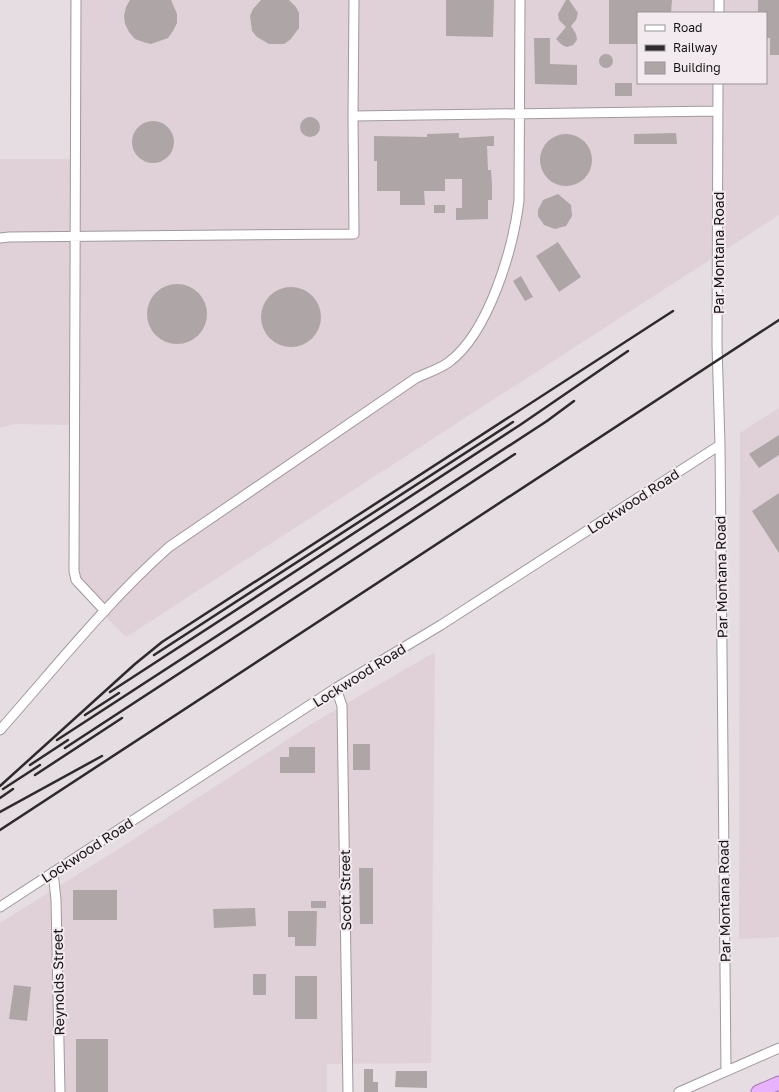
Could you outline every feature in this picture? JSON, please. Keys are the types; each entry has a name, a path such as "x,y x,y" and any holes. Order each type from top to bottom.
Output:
{"highway":[{"path":"758,1092 779,1083"}],"street":[{"path":"76,0 74,572 76,580 105,612"},
{"path":"0,238 354,234 354,0"},
{"path":"0,730 105,612 151,563 169,547 416,378 448,362 462,349 490,303 512,244 519,201 520,0"},
{"path":"719,0 719,12"},
{"name":"Par Montana Road","path":"718,84 717,345 720,445 726,1071"},
{"path":"353,116 718,111"},
{"name":"Lockwood Road","path":"0,908 336,688 441,625 720,445"},
{"name":"Scott Street","path":"336,688 342,706 348,1092"},
{"name":"Reynolds Street","path":"53,872 56,900 60,1092"},
{"path":"679,1092 779,1048"}],"shaded area":[{"path":"70,0 779,0 779,215 126,637 76,587 70,425 15,424 0,428 0,159 70,159"},
{"path":"779,408 779,937 739,939 740,433"},
{"path":"435,652 431,1063 327,1064 327,1092 0,1092 0,923 128,843 313,723"}],"building":[{"path":"130,0 171,0 177,14 177,23 168,38 151,44 135,39 125,24 124,16 126,7"},
{"path":"261,0 289,0 296,7 299,13 299,28 290,40 284,44 269,44 257,37 252,31 250,16 253,9"},
{"path":"446,0 494,0 493,37 446,36"},
{"path":"566,0 569,0 578,13 576,20 571,26 576,34 577,40 573,45 567,47 562,45 556,39 566,27 559,20 558,14"},
{"path":"609,0 672,0 671,12 637,12 637,44 609,44"},
{"path":"758,0 779,0 779,55 770,55 770,38 767,38 767,12 758,12"},
{"path":"534,38 550,38 550,64 577,65 577,85 535,84"},
{"path":"606,54 611,56 613,61 611,66 606,68 601,66 599,61 601,56"},
{"path":"615,83 632,83 632,96 615,96"},
{"path":"310,117 317,120 320,127 317,134 310,137 303,134 300,127 303,120"},
{"path":"149,121 157,121 168,127 174,138 174,146 168,157 157,163 149,163 138,157 132,146 132,138 138,127"},
{"path":"459,133 459,138 494,136 494,146 487,146 488,170 491,170 492,186 492,200 488,200 488,219 456,220 456,208 462,208 462,179 445,179 445,191 424,191 425,205 400,205 400,191 377,191 377,161 374,161 374,136 427,137 427,134"},
{"path":"676,133 677,144 634,144 634,134"},
{"path":"566,134 580,138 588,146 592,160 588,174 580,182 566,186 552,182 544,174 540,160 544,146 552,138"},
{"path":"558,194 571,205 572,216 566,226 555,229 544,225 538,216 538,210 543,200"},
{"path":"434,205 445,205 445,213 434,213"},
{"path":"558,242 581,277 559,292 536,256"},
{"path":"521,276 533,297 525,301 513,281"},
{"path":"177,284 194,289 202,297 207,314 202,331 194,339 177,344 160,339 152,331 147,314 152,297 160,289"},
{"path":"285,287 297,287 313,295 319,305 321,317 319,329 313,339 297,347 285,347 269,339 261,323 261,311 269,295"},
{"path":"779,435 779,455 759,468 749,454"},
{"path":"779,493 779,553 752,511"},
{"path":"353,744 370,744 370,770 353,770"},
{"path":"289,747 315,747 315,773 280,773 280,757 289,757"},
{"path":"359,868 373,868 373,924 360,924"},
{"path":"73,890 117,890 117,920 73,920"},
{"path":"311,901 326,901 326,908 311,908"},
{"path":"255,908 256,926 214,928 213,909"},
{"path":"288,911 317,911 316,946 295,946 295,937 288,937"},
{"path":"253,974 266,974 266,995 253,995"},
{"path":"295,976 317,976 317,1019 295,1019"},
{"path":"14,985 31,987 27,1021 9,1019"},
{"path":"76,1039 108,1039 108,1092 76,1092"},
{"path":"364,1069 373,1069 373,1082 378,1082 378,1092 364,1092"},
{"path":"396,1071 427,1071 427,1088 395,1087"}],"railway":[{"path":"0,786 135,664 162,642 673,311"},
{"path":"0,830 779,320"},
{"path":"110,692 520,425 628,351"},
{"path":"57,740 547,421 574,401"},
{"path":"154,655 513,422"},
{"path":"65,748 515,454"},
{"path":"85,715 119,693"},
{"path":"35,775 122,718"},
{"path":"30,765 68,740"},
{"path":"0,812 102,756"},
{"path":"3,789 40,765"},
{"path":"0,798 13,789"}]}
